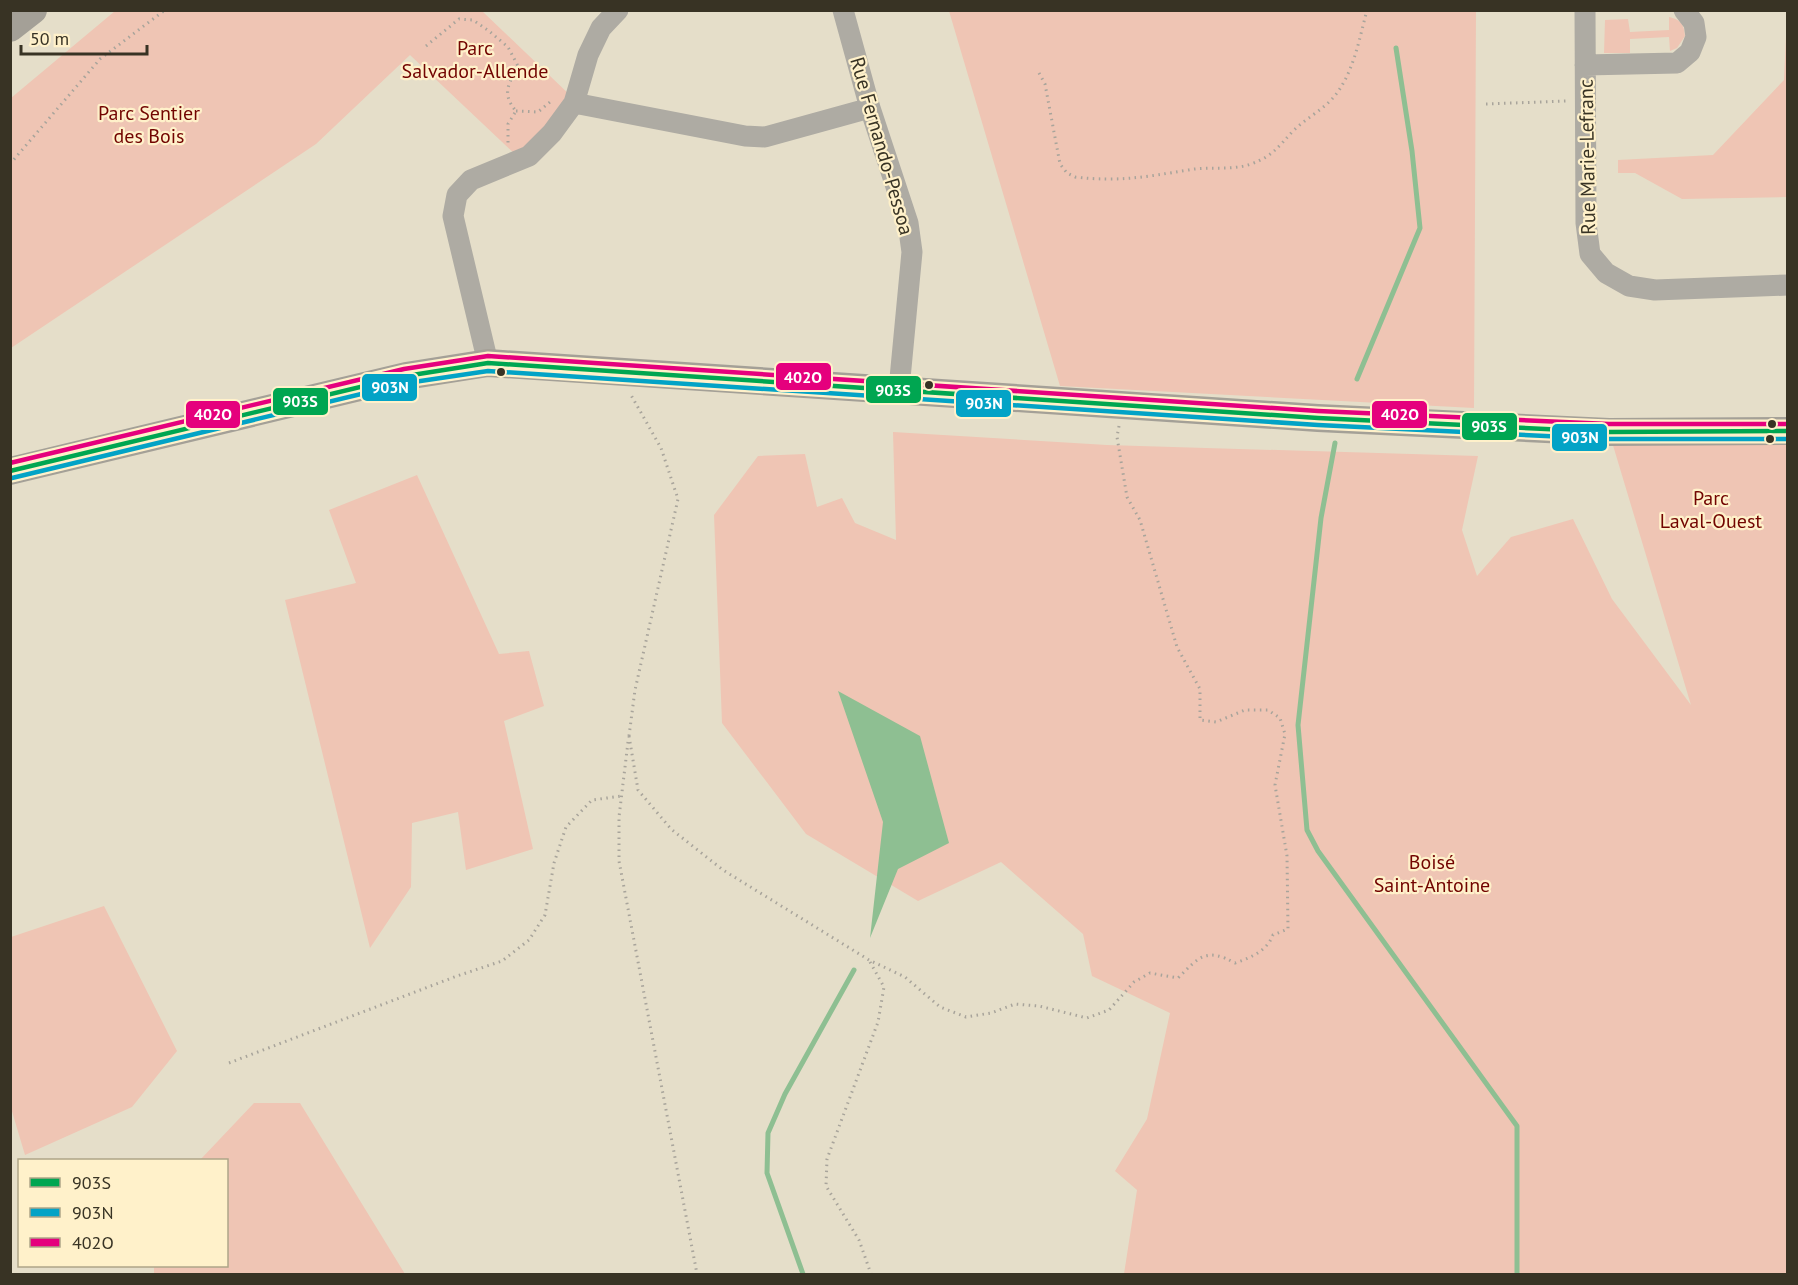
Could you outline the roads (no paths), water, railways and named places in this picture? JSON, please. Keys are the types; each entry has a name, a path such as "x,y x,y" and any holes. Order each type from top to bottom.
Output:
{"street":[{"path":"10,28 33,10"},
{"path":"488,363 453,216 457,195 471,180 529,156 552,133 574,103 588,55 601,28 618,10"},
{"name":"Rue Fernando-Pessoa","path":"843,10 870,108 908,222 912,252 899,389"},
{"name":"Rue Marie-Lefranc","path":"1585,10 1586,223 1590,254 1606,273 1629,286 1655,290 1788,285"},
{"name":"Rue Marie-Lefranc","path":"1585,66 1677,63 1690,52 1696,37 1695,22 1684,10"},
{"path":"574,103 745,136 765,137 870,108"},
{"path":"10,471 406,376 488,363 1318,418 1609,432 1788,431"}],"waterway":[{"path":"1357,379 1420,228 1412,151 1396,48"},
{"path":"1335,443 1321,518 1298,725 1307,830 1318,851 1517,1126 1517,1274"},
{"path":"803,1274 767,1173 768,1133 785,1094 854,970"}],"park label":[{"name":"Parc Salvador-Allende","path":"475,60"},
{"name":"Parc Sentier des Bois","path":"149,124"},
{"name":"Parc Laval-Ouest","path":"1711,510"},
{"name":"Boisé Saint-Antoine","path":"1432,874"}]}
